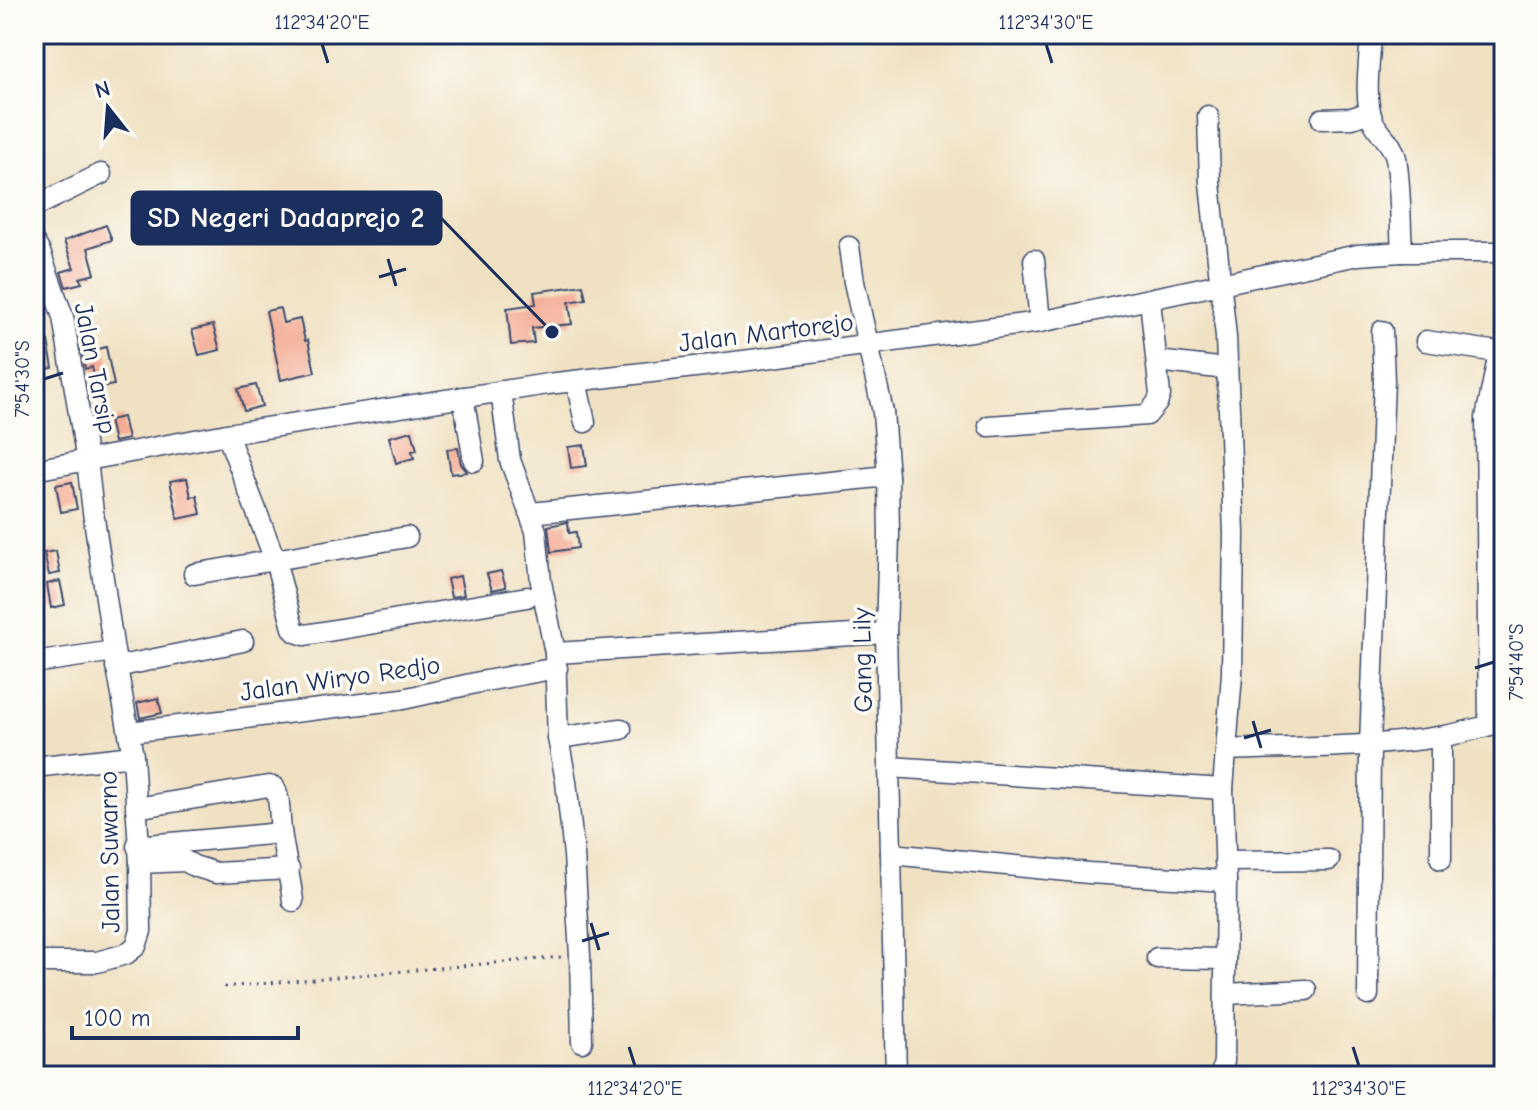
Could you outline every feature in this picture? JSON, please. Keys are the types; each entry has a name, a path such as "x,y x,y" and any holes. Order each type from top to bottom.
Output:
{"street":[{"path":"1371,34 1370,112 1395,155 1402,252"},
{"path":"1322,119 1352,118 1370,112"},
{"path":"1208,116 1210,183 1222,284 1234,533 1232,674 1223,789 1226,871 1224,1061 1221,1076"},
{"path":"34,207 101,174"},
{"name":"Jalan Tarsip","path":"34,242 63,317 115,659"},
{"name":"Gang Lily","path":"849,247 883,412 888,476 886,633 896,1076"},
{"name":"Jalan Martorejo","path":"34,470 227,434 501,391 1040,322 1358,255 1504,252"},
{"path":"1034,260 1040,322"},
{"path":"989,426 1147,415 1160,395 1150,300"},
{"path":"1368,995 1370,745 1384,381 1382,331"},
{"path":"1227,750 1370,745 1441,737 1497,724 1486,418 1502,353 1426,341"},
{"path":"1157,361 1227,369"},
{"path":"576,381 585,422"},
{"path":"501,391 510,460 536,531 543,598 556,661 558,738 571,821 582,1042"},
{"path":"463,397 474,461"},
{"path":"227,434 275,560 293,628 301,635 527,597"},
{"path":"531,513 888,476"},
{"path":"194,574 407,537"},
{"name":"Jalan Wiryo Redjo","path":"129,732 403,699 556,661 886,633"},
{"path":"34,663 115,659 243,641"},
{"name":"Jalan Suwarno","path":"34,962 97,962 126,954 136,946 141,931 133,756 115,659"},
{"path":"558,738 621,729"},
{"path":"1441,737 1441,859"},
{"path":"34,767 133,756"},
{"path":"890,767 1223,789"},
{"path":"136,808 269,786 277,790 293,901"},
{"path":"139,855 281,833"},
{"path":"891,854 1089,873 1226,871 1329,860"},
{"path":"139,855 185,861 216,873 289,869"},
{"path":"1157,958 1225,959"},
{"path":"1225,994 1306,990"}],"path":[{"path":"224,987 580,956"}],"building":[{"path":"106,225 112,240 88,248 95,274 80,278 82,283 66,287 61,272 74,268 64,241"},
{"path":"583,285 586,299 569,302 572,324 532,328 534,343 511,345 507,308 536,304 534,292"},
{"path":"280,308 283,323 300,319 315,372 281,380 266,311"},
{"path":"213,325 220,350 199,355 192,330"},
{"path":"48,341 53,368 36,371 34,343"},
{"path":"106,347 114,385 97,388 92,367 85,369 82,353"},
{"path":"256,385 262,406 244,411 238,389"},
{"path":"123,417 128,439 114,442 109,420"},
{"path":"412,431 417,450 412,451 414,458 396,463 389,437"},
{"path":"584,445 587,466 571,468 568,447"},
{"path":"458,448 461,464 467,472 451,474 447,449"},
{"path":"187,478 191,497 197,496 201,514 178,519 170,481"},
{"path":"72,482 77,509 61,512 56,485"},
{"path":"568,522 569,533 576,532 578,548 551,552 548,526"},
{"path":"56,551 60,573 49,575 44,553"},
{"path":"501,571 506,587 492,590 487,574"},
{"path":"460,576 464,595 451,597 447,579"},
{"path":"60,581 65,605 51,608 47,584"},
{"path":"158,698 162,713 140,718 137,703"}],"place":[{"name":"SD Negeri Dadaprejo 2","path":"552,332"}]}
